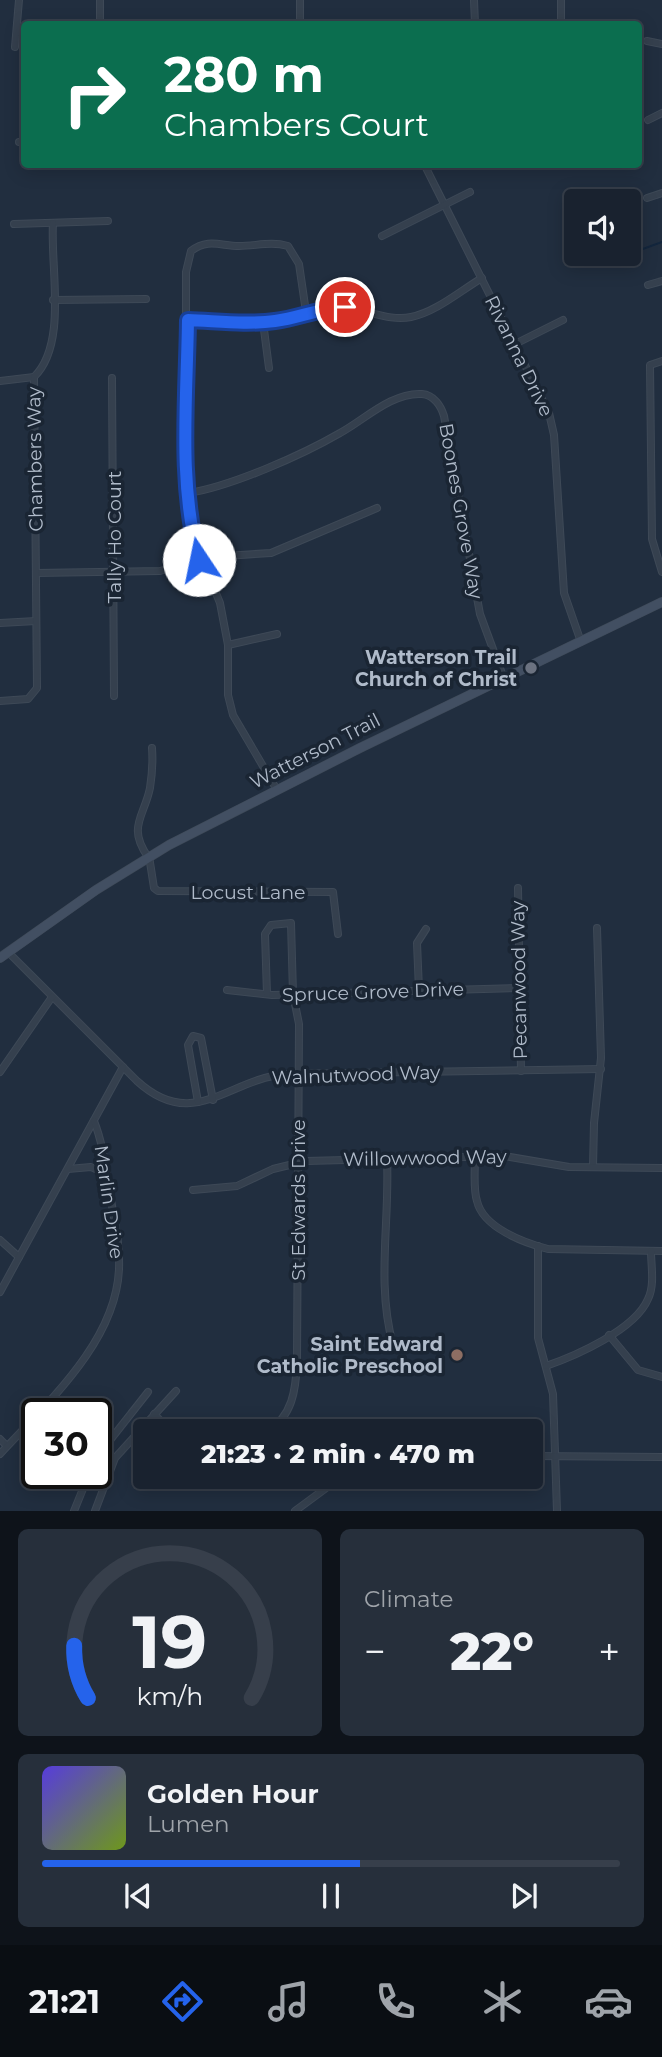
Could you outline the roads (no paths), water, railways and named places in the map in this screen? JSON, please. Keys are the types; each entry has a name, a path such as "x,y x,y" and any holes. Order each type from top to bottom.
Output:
{"main road":[{"name":"Watterson Trail","path":"0,958 149,856 277,789 662,603"}],"street":[{"path":"15,47 19,0"},
{"path":"100,0 100,21"},
{"path":"300,0 300,21"},
{"path":"474,0 475,21"},
{"path":"561,0 561,21"},
{"path":"648,41 662,44"},
{"path":"648,120 662,113"},
{"name":"Rivanna Drive","path":"426,168 515,344 552,426 564,593 581,642"},
{"path":"382,236 470,192"},
{"path":"647,198 662,193"},
{"path":"14,224 108,221"},
{"name":"Chambers Way","path":"0,701 31,698 37,688 34,377 41,370 51,348 53,223"},
{"path":"277,789 233,715 228,695 228,645 220,603 199,560 189,493 186,421 186,272 190,255 199,245 209,242 238,246 278,243 288,246 299,264 306,312"},
{"path":"188,320 263,322 345,307 388,317 410,317 429,311 482,278"},
{"path":"648,285 662,281"},
{"path":"53,300 146,299"},
{"path":"515,344 562,320"},
{"path":"263,322 269,368"},
{"path":"662,361 650,365 652,539 662,572"},
{"path":"0,381 34,377"},
{"name":"Tally Ho Court","path":"112,377 114,695"},
{"name":"Boones Grove Way","path":"189,493 241,478 339,433 402,398 420,394 429,396 439,405 444,416 480,614 504,679"},
{"path":"36,573 160,571 199,560 271,554 377,508"},
{"path":"0,623 36,621"},
{"path":"228,645 277,634"},
{"path":"149,856 138,839 137,825 150,789 152,748"},
{"name":"Locust Lane","path":"149,856 154,888 158,891 332,892 338,934"},
{"name":"Pecanwood Way","path":"518,888 521,1071"},
{"name":"St Edwards Drive","path":"267,994 265,933 271,925 290,923 293,994 299,1024 295,1389 286,1414 280,1419"},
{"path":"593,1167 594,1123 601,1069 597,928"},
{"path":"419,990 417,943 426,929"},
{"name":"Walnutwood Way","path":"8,952 123,1068 159,1098 173,1102 213,1100 265,1077 298,1074 601,1069"},
{"name":"Spruce Grove Drive","path":"227,990 293,994 519,988"},
{"path":"0,1072 52,997"},
{"path":"198,1102 188,1045 193,1036 201,1038 213,1100"},
{"path":"0,1292 123,1068"},
{"name":"Marlin Drive","path":"0,1454 87,1355 112,1308 118,1278 119,1249 94,1121"},
{"path":"475,1157 476,1195 481,1211 493,1224 538,1246 662,1251"},
{"name":"Willowwood Way","path":"193,1190 218,1190 237,1186 273,1169 298,1162 519,1157 553,1165 662,1168"},
{"path":"387,1159 389,1196 383,1237 384,1292 393,1345"},
{"path":"68,1169 91,1167 106,1174"},
{"path":"0,1240 19,1257"},
{"path":"538,1246 538,1338 553,1394 557,1511"},
{"path":"546,1366 584,1351 639,1312 648,1299 651,1251"},
{"path":"609,1335 638,1370 662,1377"},
{"path":"95,1511 115,1458 176,1391"},
{"path":"112,1438 148,1392"},
{"path":"155,1414 160,1419"},
{"path":"0,1439 7,1446"},
{"path":"543,1457 662,1457"},
{"path":"74,1511 83,1489"},
{"path":"295,1511 325,1489"}],"waterway":[{"path":"641,250 662,242"}],"place":[{"name":"Watterson Trail Church of Christ","path":"531,668"},
{"name":"Saint Edward Catholic Preschool","path":"457,1355"}]}
